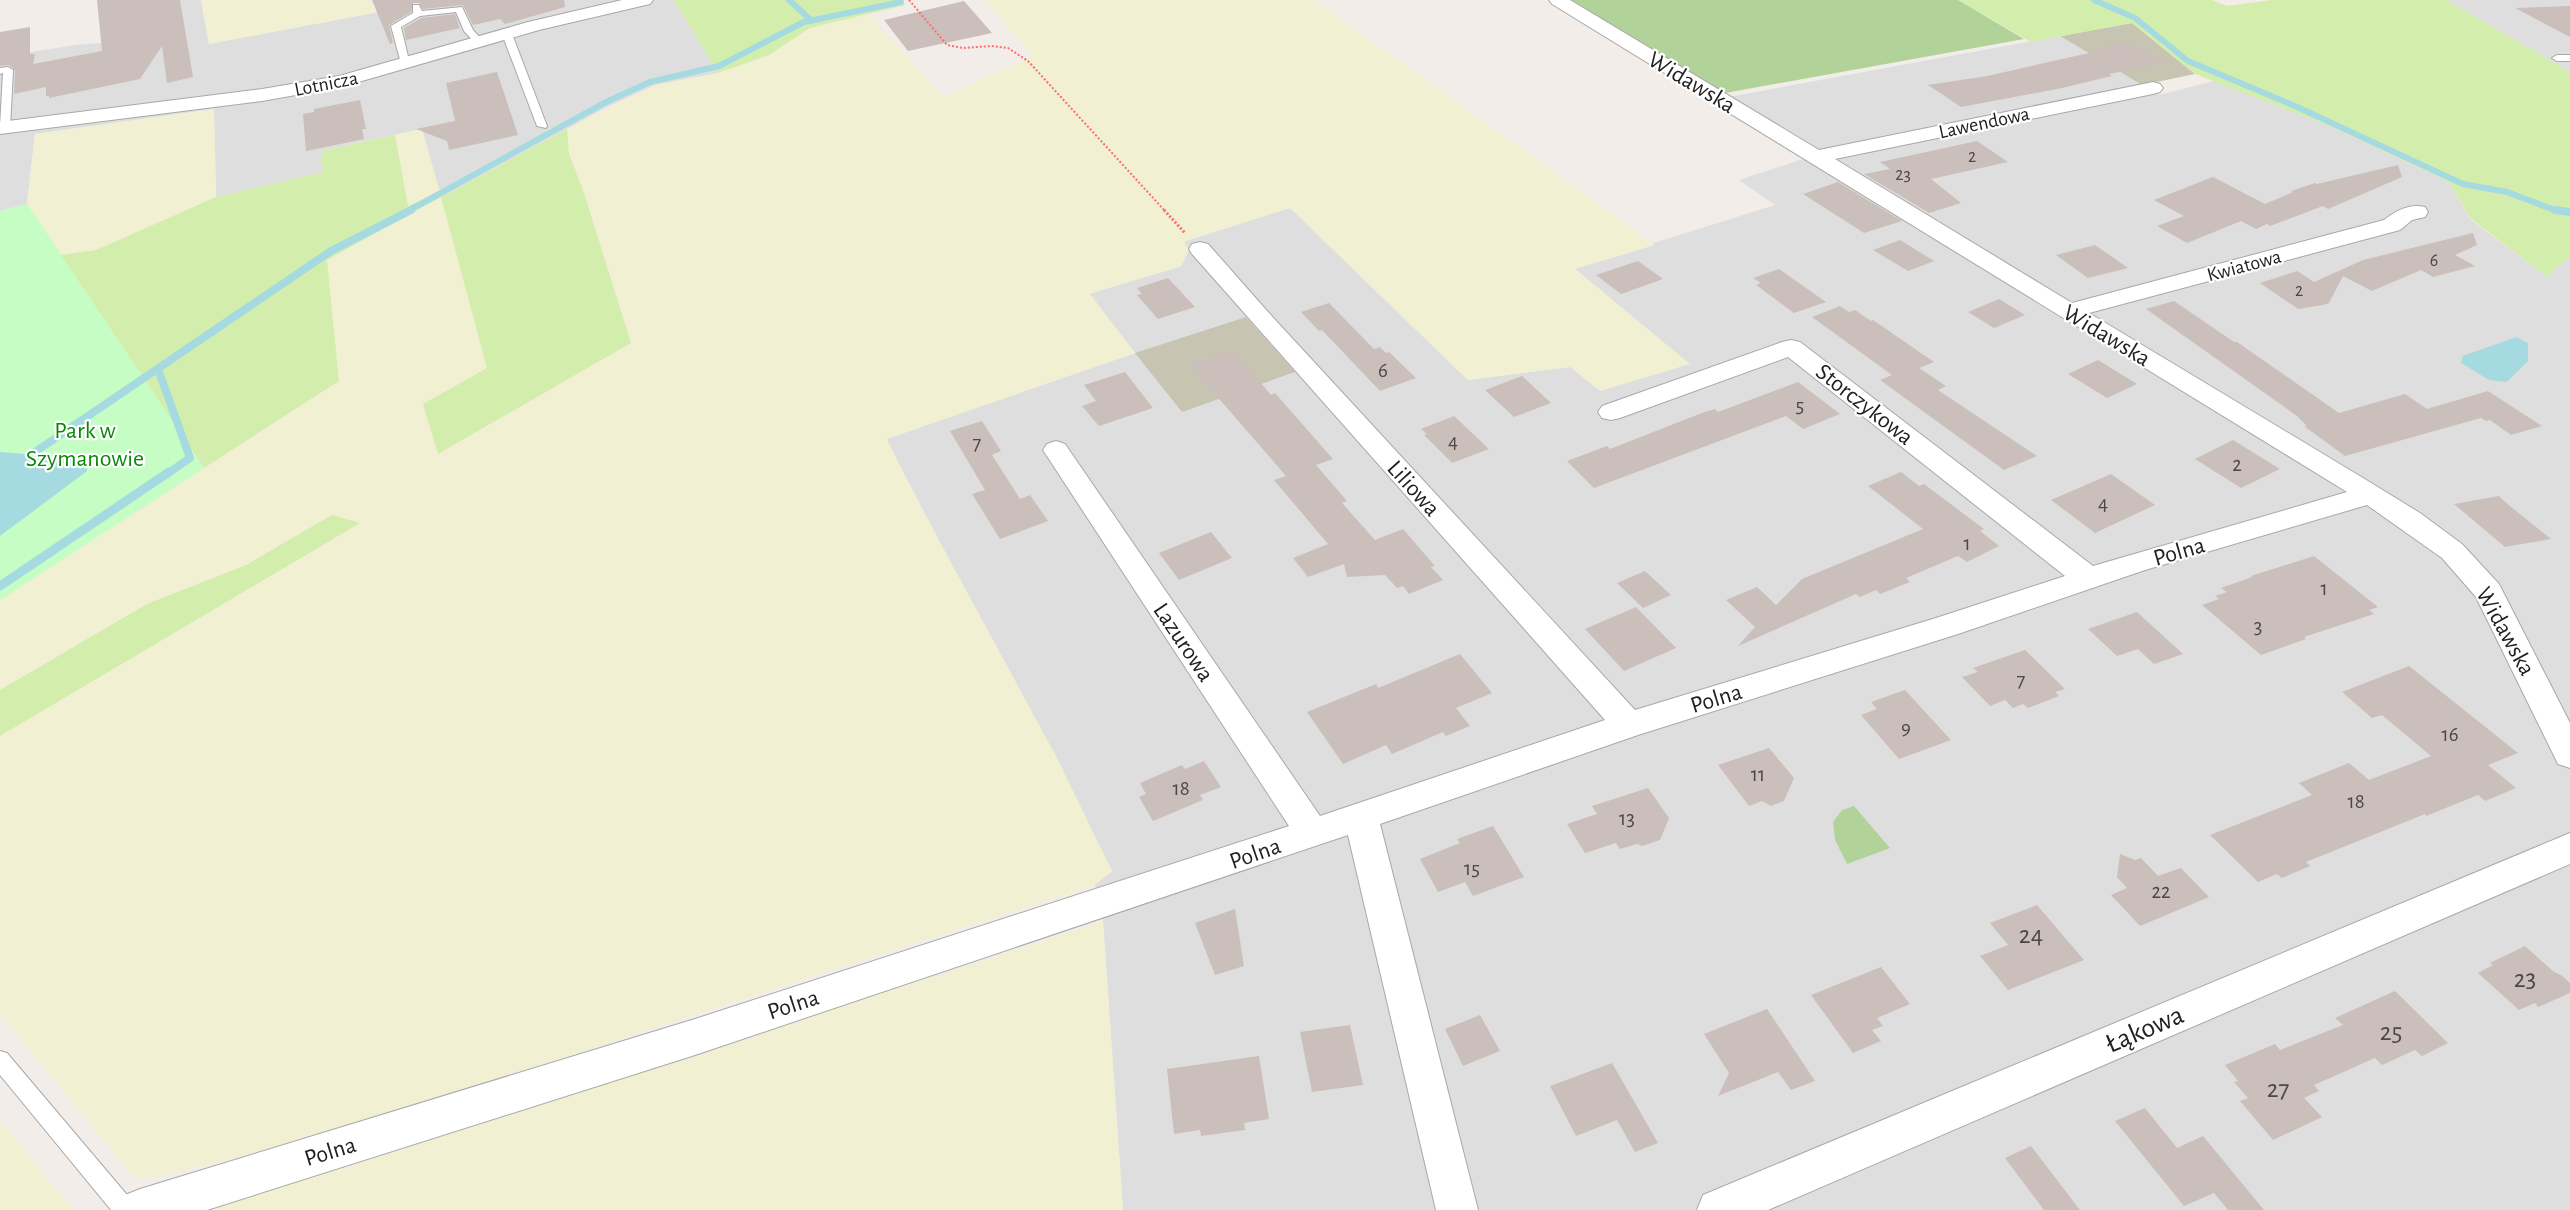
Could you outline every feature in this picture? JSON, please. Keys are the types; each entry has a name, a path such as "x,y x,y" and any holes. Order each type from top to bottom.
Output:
{"street":[{"name":"Lotnicza","path":"2,127 262,95 341,81 405,65 507,34 644,0"},
{"name":"Widawska","path":"1558,0 2370,495 2452,551 2488,591 2570,755"},
{"name":"Lawendowa","path":"1815,157 2153,88"},
{"name":"Kwiatowa","path":"2068,311 2392,225 2404,215 2417,212"},
{"name":"Liliowa","path":"1200,249 1629,725"},
{"name":"Storczykowa","path":"1611,412 1791,347 2089,579"},
{"name":"Lazurowa","path":"1056,450 1312,833"},
{"name":"Polna","path":"140,1210 695,1036 1312,833 1629,725 2089,579 2370,495"},
{"path":"1361,816 1457,1210"},
{"name":"Łąkowa","path":"1718,1210 2570,848"}],"lane":[{"path":"405,65 396,26 417,11 459,9 469,31 479,42"},
{"path":"507,34 542,126"},
{"path":"2558,58 2570,58"},
{"path":"0,71 8,70 2,127"},
{"path":"0,1060 124,1210"}],"path":[{"path":"909,0 947,45 963,48 992,46 1008,48 1028,61 1200,249"}],"shaded area":[{"path":"149,0 201,0 209,44 441,0 675,0 718,73 655,85 607,107 442,197 421,129 321,151 323,172 216,197 214,109 35,134 27,204 0,211 0,57 75,45 150,39"},
{"path":"2570,0 2570,72 2447,1"},
{"path":"2132,23 2195,74 2142,85 2060,36"},
{"path":"2060,36 2159,95 2214,81 2332,127 2449,182 2470,219 2547,277 2570,256 2570,1210 1123,1210 1103,921 1095,885 1112,871 886,439 1135,353 1089,294 1182,266 1183,242 1290,208 1468,380 1570,367 1689,364 1574,268 1775,205 1739,180 1803,159 1712,100"},
{"path":"1246,317 1295,372 1182,412 1135,353"}],"green space":[{"path":"201,0 369,0 374,13 209,44"},
{"path":"674,0 900,0 905,5 810,28 769,55 718,73"},
{"path":"985,0 1315,0 1655,245 1575,269 1690,364 1600,391 1570,367 1468,380 1290,208 1184,241 1189,250 1182,265 1090,294 1135,353 887,439 916,498 1057,758 1112,871 1095,885 347,1127 184,1171 136,1180 0,1014 0,736 359,523 331,515 246,565 147,604 0,690 0,600 339,381 327,260 442,197 487,368 423,404 438,454 631,343 583,190 569,154 567,129 655,85 718,73 769,55 810,28 869,14 943,97 1033,56"},
{"path":"1571,0 1958,0 2024,39 1725,93"},
{"path":"1958,0 2212,0 2227,6 2271,0 2446,0 2570,72 2570,256 2547,277 2470,218 2449,182 2332,127 2195,74 2132,23 2031,42"},
{"path":"214,109 216,197 96,250 60,255 27,204 35,134"},
{"path":"422,129 440,192 408,206 395,135"},
{"path":"567,129 569,154 583,190 631,343 438,454 423,404 487,368 441,197 327,260 339,381 204,468 60,255 96,250 216,197 323,172 321,151 395,135 408,206 440,192 442,197"},
{"name":"Park w Szymanowie","path":"27,204 204,468 0,600 0,211"},
{"path":"332,515 360,523 0,736 0,690 147,604 246,565"},
{"path":"1854,806 1890,848 1847,864 1835,840 1833,822 1842,810"},
{"path":"1103,921 1123,1210 207,1210 534,1107"},
{"path":"0,1120 73,1210 0,1210"}],"water":[{"path":"2516,337 2528,343 2528,361 2507,382 2489,380 2461,363 2463,356"},
{"path":"0,452 74,458 86,464 87,471 0,536"}],"building":[{"path":"97,0 180,0 193,77 167,83 162,46 140,79 49,98 46,96 46,87 14,94 15,70 9,65 0,66 0,32 30,27 30,54 35,54 33,64 102,51"},
{"path":"372,0 564,0 565,7 505,24 500,19 473,25 463,5 423,9 419,3 413,3 411,12 389,25 393,43 390,44"},
{"path":"964,1 992,33 908,51 884,20"},
{"path":"2570,6 2570,37 2515,8"},
{"path":"455,14 460,28 406,40 404,28 421,18"},
{"path":"2131,42 2167,63 2109,74 2112,76 2062,88 1961,107 1928,85 1987,76 2098,51 2094,48"},
{"path":"497,72 518,135 449,150 447,141 416,129 455,121 446,83"},
{"path":"360,100 366,129 362,129 364,139 306,151 303,114 314,112 314,109"},
{"path":"1977,141 2008,162 1931,179 1961,203 1929,213 1864,174 1890,169 1880,162"},
{"path":"2398,165 2402,177 2328,209 2323,206 2270,226 2267,224 2256,229 2241,221 2187,243 2157,226 2184,216 2154,200 2213,177 2265,204 2293,192 2291,191 2315,183"},
{"path":"1838,182 1902,221 1864,233 1803,194"},
{"path":"2473,233 2477,245 2455,255 2475,266 2433,277 2421,270 2372,291 2343,276 2329,303 2323,305 2298,309 2260,283 2297,271 2314,282 2363,260"},
{"path":"1900,240 1934,261 1908,271 1873,250"},
{"path":"2095,245 2128,268 2088,278 2056,255"},
{"path":"1638,261 1663,279 1621,294 1596,275"},
{"path":"1779,269 1826,302 1794,313 1756,285 1761,283 1753,278"},
{"path":"1168,278 1195,307 1158,319 1137,295 1142,294 1137,288"},
{"path":"1999,299 2025,315 1994,328 1968,312"},
{"path":"2174,301 2339,413 2405,394 2427,409 2488,391 2542,426 2511,435 2490,420 2486,421 2481,418 2345,456 2304,426 2307,426 2297,416 2146,309"},
{"path":"1329,303 1374,349 1380,347 1386,353 1389,352 1416,378 1380,391 1322,330 1319,331 1301,312"},
{"path":"1840,306 1849,312 1855,310 1871,321 1873,320 1934,362 1919,368 1946,386 1938,390 2037,456 2004,470 1880,380 1892,375 1812,317"},
{"path":"1233,350 1271,395 1275,393 1333,459 1316,465 1347,501 1342,503 1375,540 1403,529 1435,566 1431,567 1443,580 1409,594 1403,586 1397,588 1385,575 1347,577 1344,564 1308,577 1293,558 1328,544 1274,480 1286,476 1189,364"},
{"path":"2098,360 2137,384 2107,398 2068,374"},
{"path":"1125,372 1153,408 1099,426 1082,406 1096,401 1084,385"},
{"path":"1522,376 1551,403 1514,417 1485,390"},
{"path":"1798,382 1840,414 1803,429 1786,416 1594,488 1567,461 1607,446 1610,449 1702,413 1715,409 1718,412"},
{"path":"1454,416 1489,449 1452,463 1424,435 1427,434 1421,429"},
{"path":"982,421 1001,451 992,455 1020,499 1030,495 1048,521 1000,539 972,494 985,490 950,431"},
{"path":"2233,440 2280,469 2241,488 2195,459"},
{"path":"1901,472 1919,486 1924,484 1984,529 1980,531 1999,546 1967,562 1958,556 1906,578 1910,582 1880,594 1876,590 1860,597 1856,594 1738,646 1755,627 1726,600 1757,587 1776,605 1802,579 1923,529 1868,486"},
{"path":"2111,474 2155,505 2095,533 2051,500"},
{"path":"2499,496 2551,539 2505,547 2454,504"},
{"path":"1211,532 1232,558 1179,580 1159,553"},
{"path":"2314,556 2378,607 2369,610 2374,614 2304,637 2306,639 2261,655 2202,605 2219,599 2215,596 2227,592 2221,588"},
{"path":"1645,571 1671,595 1643,608 1617,583"},
{"path":"1636,607 1676,648 1624,671 1585,629"},
{"path":"2137,612 2183,654 2154,664 2138,649 2117,656 2088,629"},
{"path":"2025,650 2065,689 2055,692 2059,696 2028,708 2023,704 2013,708 2005,700 1990,706 1962,677 1978,672 1973,668"},
{"path":"1460,654 1492,693 1456,708 1470,726 1446,736 1443,732 1392,754 1386,745 1343,764 1307,712 1376,684 1378,688"},
{"path":"2409,666 2518,753 2488,765 2516,788 2485,801 2478,795 2426,816 2425,814 2306,862 2310,866 2282,878 2277,874 2258,882 2210,835 2312,795 2299,783 2349,763 2369,780 2431,756 2382,715 2372,718 2342,692"},
{"path":"1905,690 1951,740 1899,759 1861,715 1877,709 1871,702"},
{"path":"1769,748 1794,778 1784,801 1771,806 1762,801 1749,806 1718,765"},
{"path":"1204,761 1221,787 1200,795 1203,800 1153,821 1139,797 1146,794 1140,783 1182,765 1185,769"},
{"path":"1648,788 1669,818 1660,840 1642,846 1637,844 1620,849 1616,843 1585,853 1567,824 1597,814 1592,806"},
{"path":"1493,826 1524,877 1473,896 1465,882 1438,892 1420,859 1460,843 1457,839"},
{"path":"2120,854 2135,860 2141,858 2158,876 2181,868 2209,897 2140,926 2111,895 2127,888 2117,877"},
{"path":"2037,905 2084,960 2008,990 1980,956 2008,945 1990,923"},
{"path":"1235,909 1244,966 1215,975 1195,923"},
{"path":"2525,946 2570,983 2570,993 2538,1007 2535,1003 2519,1010 2478,973 2493,965 2490,963"},
{"path":"1881,967 1910,1004 1877,1018 1883,1026 1872,1030 1881,1041 1853,1053 1811,995"},
{"path":"2395,991 2448,1043 2422,1056 2415,1050 2382,1065 2375,1058 2314,1085 2319,1091 2304,1098 2322,1117 2273,1140 2240,1101 2248,1098 2234,1082 2238,1081 2225,1065 2275,1044 2280,1050 2343,1025 2335,1018"},
{"path":"1767,1009 1815,1081 1791,1090 1778,1072 1718,1096 1729,1073 1704,1034"},
{"path":"1480,1015 1500,1051 1463,1066 1445,1029"},
{"path":"1350,1025 1363,1085 1312,1092 1300,1032"},
{"path":"1259,1056 1269,1119 1244,1123 1245,1130 1201,1136 1200,1130 1174,1134 1167,1069"},
{"path":"1612,1063 1658,1143 1635,1152 1617,1120 1576,1136 1550,1086"},
{"path":"2145,1108 2177,1148 2203,1136 2264,1210 2228,1210 2214,1193 2184,1206 2115,1121"},
{"path":"2031,1146 2080,1210 2044,1210 2005,1158"}],"waterway":[{"path":"789,0 811,20"},
{"path":"2094,0 2135,18 2188,61 2295,106 2463,184 2507,192 2552,209 2564,211"},
{"path":"811,20 901,2"},
{"path":"408,211 606,102 650,82 719,66 804,22 811,20"},
{"path":"32,454 331,251 411,210"},
{"path":"2555,210 2570,212"},
{"path":"158,369 190,458 167,474"},
{"path":"0,586 169,472"}]}
